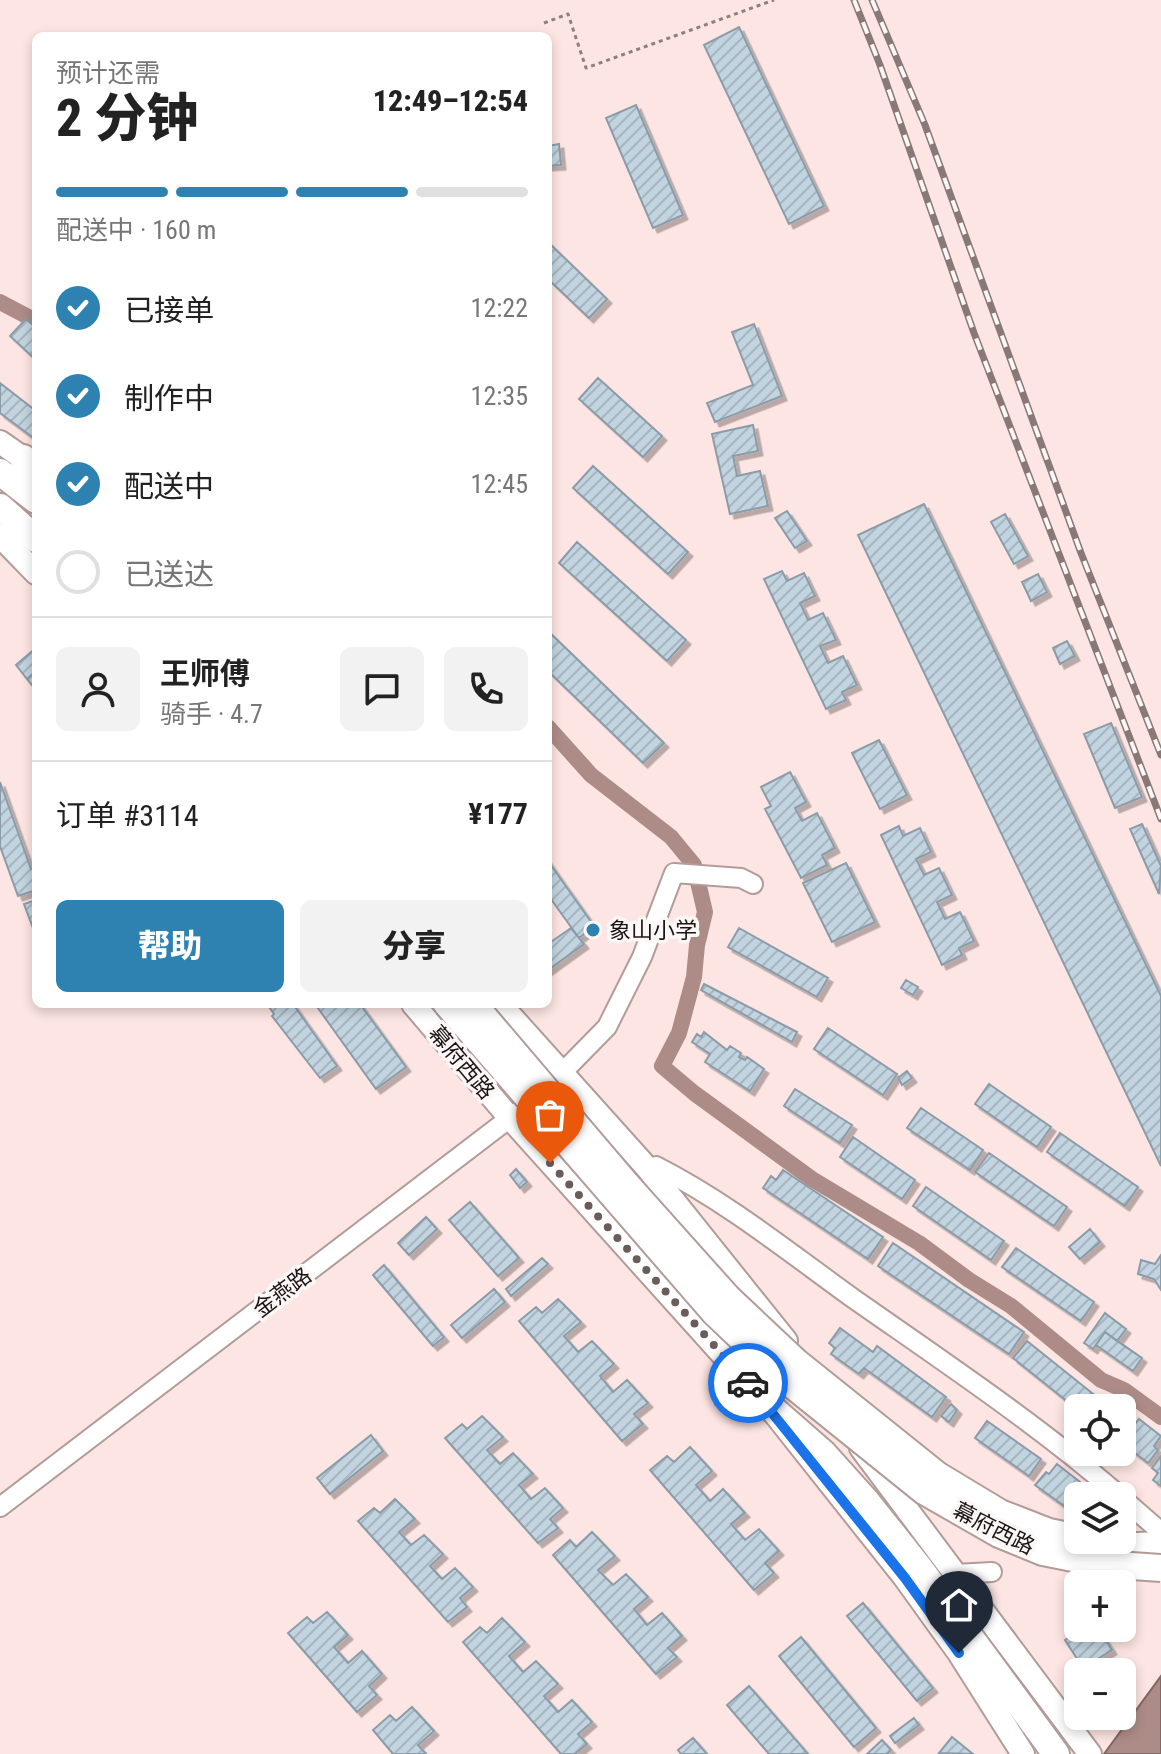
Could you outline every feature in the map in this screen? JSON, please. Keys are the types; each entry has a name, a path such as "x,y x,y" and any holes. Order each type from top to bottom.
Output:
{"highway":[{"path":"0,472 32,497"},
{"path":"4,518 32,536"},
{"name":"幕府西路","path":"450,1008 714,1312 780,1375 924,1491 999,1534 1043,1552 1103,1564 1161,1568"},
{"name":"幕府西路","path":"476,1008 728,1298 796,1362 937,1475 1000,1513 1064,1535"},
{"path":"767,1404 823,1453 867,1502 1056,1754"},
{"path":"1136,1546 1161,1545"}],"main road":[{"path":"0,442 29,465"},
{"path":"4,518 32,566"},
{"name":"幕府西路","path":"416,1008 510,1118 767,1404 905,1578 959,1653 1023,1754"},
{"path":"450,1048 478,1045 489,1036 497,1020 498,1008"},
{"name":"幕府西路","path":"503,1008 649,1170 800,1359 861,1448 1086,1748"},
{"path":"540,1093 633,1200 672,1226 701,1234"},
{"path":"570,1185 571,1169 581,1159 598,1160"}],"street":[{"name":"金燕路","path":"0,1507 510,1118 562,1074 607,1027 642,957 674,873 741,878 753,884"},
{"path":"649,1170 656,1166 726,1207 1103,1482"},
{"path":"1136,1510 1161,1532"},
{"path":"955,1574 992,1572"}],"path":[{"path":"544,23 568,14 586,68 774,0"}],"shaded area":[{"path":"1161,1676 1161,1754 1104,1754 1122,1730 1136,1730 1136,1710"}],"building":[{"path":"739,27 824,206 789,224 704,45"},
{"path":"636,105 683,215 653,228 606,118"},
{"path":"559,144 561,165 552,166 552,145"},
{"path":"552,246 607,299 589,318 552,283"},
{"path":"26,319 32,324 32,356 10,336"},
{"path":"754,324 782,396 715,422 707,403 753,385 732,332"},
{"path":"598,378 662,436 643,457 579,399"},
{"path":"0,383 32,408 32,437 0,413"},
{"path":"753,425 758,451 733,456 737,476 760,471 768,506 730,514 712,434"},
{"path":"593,466 688,552 668,574 573,488"},
{"path":"924,504 1161,996 1161,1166 858,535"},
{"path":"787,511 807,541 795,548 775,518"},
{"path":"1005,514 1028,556 1014,564 991,522"},
{"path":"577,542 686,640 667,661 559,563"},
{"path":"782,571 787,581 804,573 815,596 800,603 808,620 823,613 836,640 820,646 828,663 843,656 857,685 842,692 846,700 826,709 764,579"},
{"path":"1038,574 1047,592 1031,601 1022,582"},
{"path":"552,635 664,743 643,763 552,675"},
{"path":"1067,641 1075,656 1060,664 1053,648"},
{"path":"32,651 32,675 27,679 16,665"},
{"path":"1111,723 1142,797 1115,808 1084,734"},
{"path":"879,740 907,795 880,809 852,753"},
{"path":"790,772 806,802 795,808 802,821 817,813 835,848 822,855 827,865 801,878 765,809 771,806 761,787"},
{"path":"0,782 32,869 32,891 18,896 0,846"},
{"path":"1142,824 1161,866 1159,894 1130,829"},
{"path":"899,826 903,836 920,828 931,852 916,859 924,875 939,868 952,895 937,902 945,919 960,912 974,941 959,948 962,955 942,965 881,835"},
{"path":"846,863 875,922 832,942 803,883"},
{"path":"552,867 594,926 579,938 552,901"},
{"path":"32,901 32,925 24,904"},
{"path":"571,928 584,944 552,967 552,941"},
{"path":"739,928 828,978 817,997 728,947"},
{"path":"906,980 918,987 913,995 901,988"},
{"path":"704,984 797,1032 792,1042 701,990"},
{"path":"270,1008 296,1008 337,1066 320,1078 272,1016 274,1014"},
{"path":"318,1008 363,1008 406,1067 376,1089"},
{"path":"828,1028 897,1074 883,1095 814,1049"},
{"path":"704,1032 727,1050 730,1046 741,1053 739,1057 745,1060 747,1057 764,1069 750,1091 705,1062 710,1054 692,1042 697,1034 701,1037"},
{"path":"907,1071 912,1078 902,1085 898,1078"},
{"path":"989,1084 1051,1127 1037,1147 975,1104"},
{"path":"795,1089 852,1125 840,1143 784,1106"},
{"path":"921,1108 983,1150 970,1170 907,1128"},
{"path":"1060,1133 1138,1187 1125,1206 1047,1152"},
{"path":"853,1137 915,1180 902,1199 840,1157"},
{"path":"989,1153 1067,1207 1054,1226 975,1172"},
{"path":"516,1169 527,1182 520,1188 510,1175"},
{"path":"783,1170 883,1237 868,1259 763,1188 771,1176 776,1180"},
{"path":"926,1187 1004,1241 991,1260 913,1206"},
{"path":"470,1202 519,1258 498,1276 449,1220"},
{"path":"426,1217 437,1229 409,1255 398,1243"},
{"path":"1090,1229 1100,1242 1080,1259 1069,1247"},
{"path":"893,1243 1024,1332 1009,1354 878,1266"},
{"path":"1016,1248 1094,1302 1081,1321 1002,1267"},
{"path":"1161,1255 1161,1290 1154,1279 1138,1274 1141,1260 1155,1264"},
{"path":"542,1258 548,1264 511,1296 506,1289"},
{"path":"384,1265 444,1337 433,1346 373,1275"},
{"path":"494,1289 505,1302 462,1338 451,1325"},
{"path":"558,1299 581,1322 564,1336 578,1352 592,1341 614,1364 600,1376 613,1392 627,1380 648,1403 634,1414 643,1424 622,1441 519,1321 536,1307 542,1313"},
{"path":"1105,1313 1126,1329 1117,1341 1142,1358 1133,1371 1096,1345 1105,1332 1093,1349 1084,1343"},
{"path":"1105,1313 1126,1329 1117,1341 1105,1332 1093,1349 1084,1343"},
{"path":"840,1328 873,1352 877,1346 946,1397 932,1417 864,1368 859,1374 831,1354 835,1348 829,1343"},
{"path":"1105,1332 1142,1358 1133,1371 1096,1345"},
{"path":"1027,1341 1093,1394 1064,1394 1064,1399 1013,1358"},
{"path":"951,1404 957,1410 949,1422 941,1416"},
{"path":"482,1416 503,1437 487,1450 500,1464 513,1453 533,1474 519,1485 531,1499 545,1488 563,1508 550,1519 558,1528 538,1543 445,1438 462,1424 467,1429"},
{"path":"1139,1419 1161,1436 1154,1446 1158,1450 1148,1463 1136,1454 1136,1423"},
{"path":"987,1421 1041,1459 1029,1476 975,1438"},
{"path":"371,1435 383,1451 330,1494 317,1478"},
{"path":"690,1447 712,1471 696,1485 710,1501 723,1489 745,1513 731,1524 745,1540 759,1529 779,1551 765,1563 774,1573 754,1590 650,1470 667,1456 674,1462"},
{"path":"1161,1456 1161,1486 1153,1480 1158,1473 1152,1468"},
{"path":"1057,1464 1080,1482 1064,1482 1064,1506 1035,1485 1046,1472 1049,1474"},
{"path":"395,1499 415,1519 399,1532 411,1545 424,1535 443,1554 430,1566 442,1579 455,1568 473,1587 460,1598 467,1607 448,1622 358,1521 374,1508 380,1513"},
{"path":"592,1532 615,1556 598,1570 613,1585 626,1574 648,1597 634,1609 647,1625 662,1613 682,1636 668,1648 677,1657 656,1674 553,1555 570,1540 576,1547"},
{"path":"863,1603 933,1688 917,1701 847,1616"},
{"path":"327,1612 348,1635 334,1647 348,1663 362,1651 382,1674 369,1686 377,1695 357,1712 288,1633 307,1617 313,1623"},
{"path":"502,1618 525,1642 509,1656 523,1672 536,1661 558,1684 544,1696 558,1712 572,1700 592,1722 578,1734 587,1744 575,1754 561,1754 463,1642 480,1627 487,1633"},
{"path":"801,1637 876,1728 854,1747 779,1656"},
{"path":"1066,1642 1107,1642 1112,1650 1099,1658 1077,1658"},
{"path":"749,1686 808,1754 769,1754 727,1705"},
{"path":"412,1707 434,1731 418,1745 426,1754 393,1754 373,1730 390,1715 396,1721"},
{"path":"914,1718 919,1725 895,1743 890,1736"},
{"path":"952,1737 973,1754 939,1753"},
{"path":"693,1738 707,1754 681,1754 678,1750"},
{"path":"882,1740 891,1750 887,1754 867,1754"}],"waterway":[{"path":"0,302 32,319"},
{"path":"552,731 591,775 671,837 694,865 705,912 694,977 679,1033 662,1066 812,1179 919,1243 1011,1306 1101,1380 1124,1390 1161,1417"}],"railway":[{"path":"854,0 880,65 974,333 1161,819"},
{"path":"872,0 925,125 1081,553 1161,755"}],"way so far":[{"path":"550,1163 748,1383"}],"place":[{"name":"象山小学","path":"593,930"}],"route":[{"path":"748,1383 905,1578 959,1653"}]}
